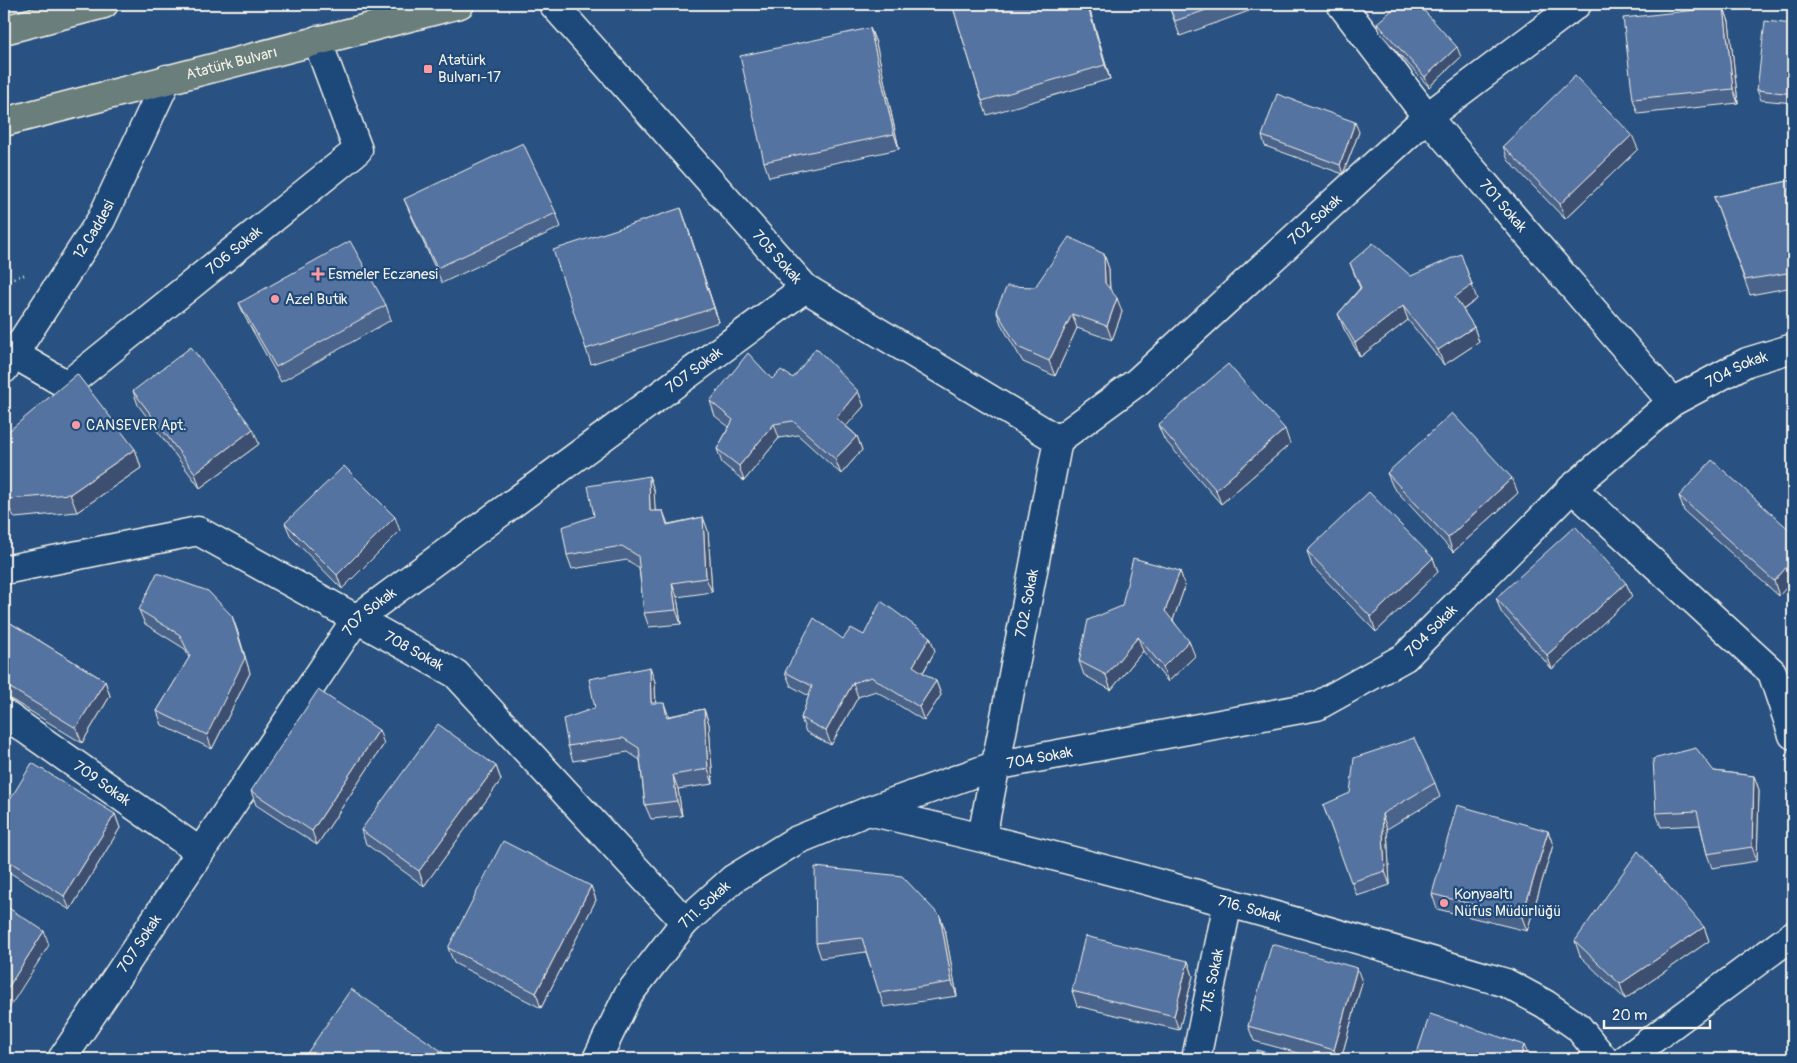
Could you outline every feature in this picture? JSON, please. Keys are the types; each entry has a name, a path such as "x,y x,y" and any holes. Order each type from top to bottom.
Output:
{"main road":[{"name":"Atatürk Bulvarı","path":"4,122 460,4"},
{"path":"4,30 96,5"}],"street":[{"name":"705 Sokak","path":"553,4 805,288 1058,440"},
{"name":"701 Sokak","path":"1342,4 1427,117 1672,402"},
{"name":"702 Sokak","path":"1058,440 1137,382 1427,117 1577,4"},
{"name":"706 Sokak","path":"9,362 67,384 358,150 317,40"},
{"name":"12 Caddesi","path":"9,362 101,220 167,79"},
{"name":"707 Sokak","path":"62,1059 356,619 805,288"},
{"name":"704 Sokak","path":"868,811 994,766 1317,706 1404,657 1572,488 1672,402 1747,362 1793,348"},
{"name":"702. Sokak","path":"982,837 994,766 1058,440"},
{"path":"1572,488 1772,672 1793,734"},
{"name":"708 Sokak","path":"4,570 198,531 456,674 685,922"},
{"name":"709 Sokak","path":"4,714 200,852"},
{"name":"711. Sokak","path":"596,1059 628,995 685,922 733,879 795,841 868,811"},
{"name":"716. Sokak","path":"868,811 982,837 1228,902 1506,983 1545,1004 1578,1027 1604,1059"},
{"name":"715. Sokak","path":"1196,1059 1228,902"},
{"path":"1626,1059 1793,935"}],"building":[{"path":"952,4 1087,4 1105,65 982,101"},
{"path":"1168,4 1223,4 1175,21"},
{"path":"1399,4 1418,4 1457,47 1425,77 1377,23"},
{"path":"1724,7 1733,89 1633,99 1623,18"},
{"path":"1765,21 1793,24 1793,94 1757,90"},
{"path":"870,28 894,134 764,162 740,56"},
{"path":"1575,76 1632,135 1560,204 1503,146"},
{"path":"1277,94 1355,122 1340,165 1262,136"},
{"path":"523,143 556,213 437,268 404,199"},
{"path":"1793,180 1793,272 1745,280 1714,197"},
{"path":"681,208 714,308 586,349 553,250"},
{"path":"1069,237 1104,254 1105,283 1117,298 1107,326 1072,314 1049,361 1018,347 996,310 1007,286 1035,287"},
{"path":"350,241 386,305 276,367 239,303"},
{"path":"1373,243 1411,276 1461,254 1472,285 1455,297 1474,327 1438,350 1403,306 1355,343 1338,314 1361,288 1350,263"},
{"path":"191,347 253,429 195,473 133,391"},
{"path":"816,348 858,391 836,418 857,436 835,459 793,421 774,424 739,466 717,449 733,420 710,401 748,353 772,379 781,370 793,378"},
{"path":"1228,364 1285,429 1216,490 1158,425"},
{"name":"CANSEVER Apt.","path":"77,374 135,449 70,494 9,499 4,492 4,435"},
{"path":"1452,413 1512,478 1448,538 1387,473"},
{"path":"1712,460 1793,533 1793,560 1774,581 1679,496"},
{"path":"344,466 395,517 337,575 285,523"},
{"path":"649,476 650,511 663,511 667,525 703,517 706,578 672,583 676,610 644,613 638,556 622,546 567,555 562,527 594,516 588,486"},
{"path":"1369,492 1433,558 1371,617 1307,551"},
{"path":"1575,526 1626,583 1547,655 1496,598"},
{"path":"1133,558 1180,571 1165,611 1189,641 1163,667 1138,637 1106,675 1079,661 1088,620 1122,606"},
{"path":"157,573 208,591 232,616 245,658 207,735 157,711 190,656 180,635 139,610"},
{"path":"881,601 930,637 913,666 936,681 919,707 871,677 853,683 826,731 801,718 812,686 785,672 814,618 843,639 851,628 864,635"},
{"path":"4,619 105,681 76,728 4,684"},
{"path":"650,667 651,703 664,703 667,717 704,709 708,769 673,775 677,801 645,805 639,748 623,738 568,746 563,719 595,708 589,679"},
{"path":"318,690 379,730 312,831 251,791"},
{"path":"438,724 496,766 419,871 361,830"},
{"path":"1414,738 1435,783 1382,814 1385,871 1351,882 1323,805 1350,793 1354,758"},
{"path":"1696,748 1714,771 1754,776 1752,847 1707,854 1697,811 1656,813 1653,759"},
{"path":"32,763 115,814 64,896 4,858 4,810"},
{"path":"1457,805 1548,831 1522,917 1432,894"},
{"path":"503,841 591,886 536,993 448,948"},
{"path":"1638,851 1704,927 1620,984 1575,941"},
{"path":"815,867 902,876 940,916 952,982 879,993 862,938 816,943"},
{"path":"4,905 44,931 4,994"},
{"path":"1085,936 1188,961 1174,1016 1072,991"},
{"path":"1272,944 1357,968 1334,1050 1248,1026"},
{"path":"351,989 453,1059 303,1059"},
{"path":"1430,1014 1524,1045 1520,1059 1415,1059"},
{"path":"1257,1050 1287,1059 1254,1059"}],"place":[{"name":"Atatürk Bulvarı-17","path":"428,69"},
{"name":"Esmeler Eczanesi","path":"318,274"},
{"name":"Azel Butik","path":"275,299"},
{"name":"CANSEVER Apt.","path":"76,425"},
{"name":"Konyaaltı Nüfus Müdürlüğü","path":"1444,903"}]}
